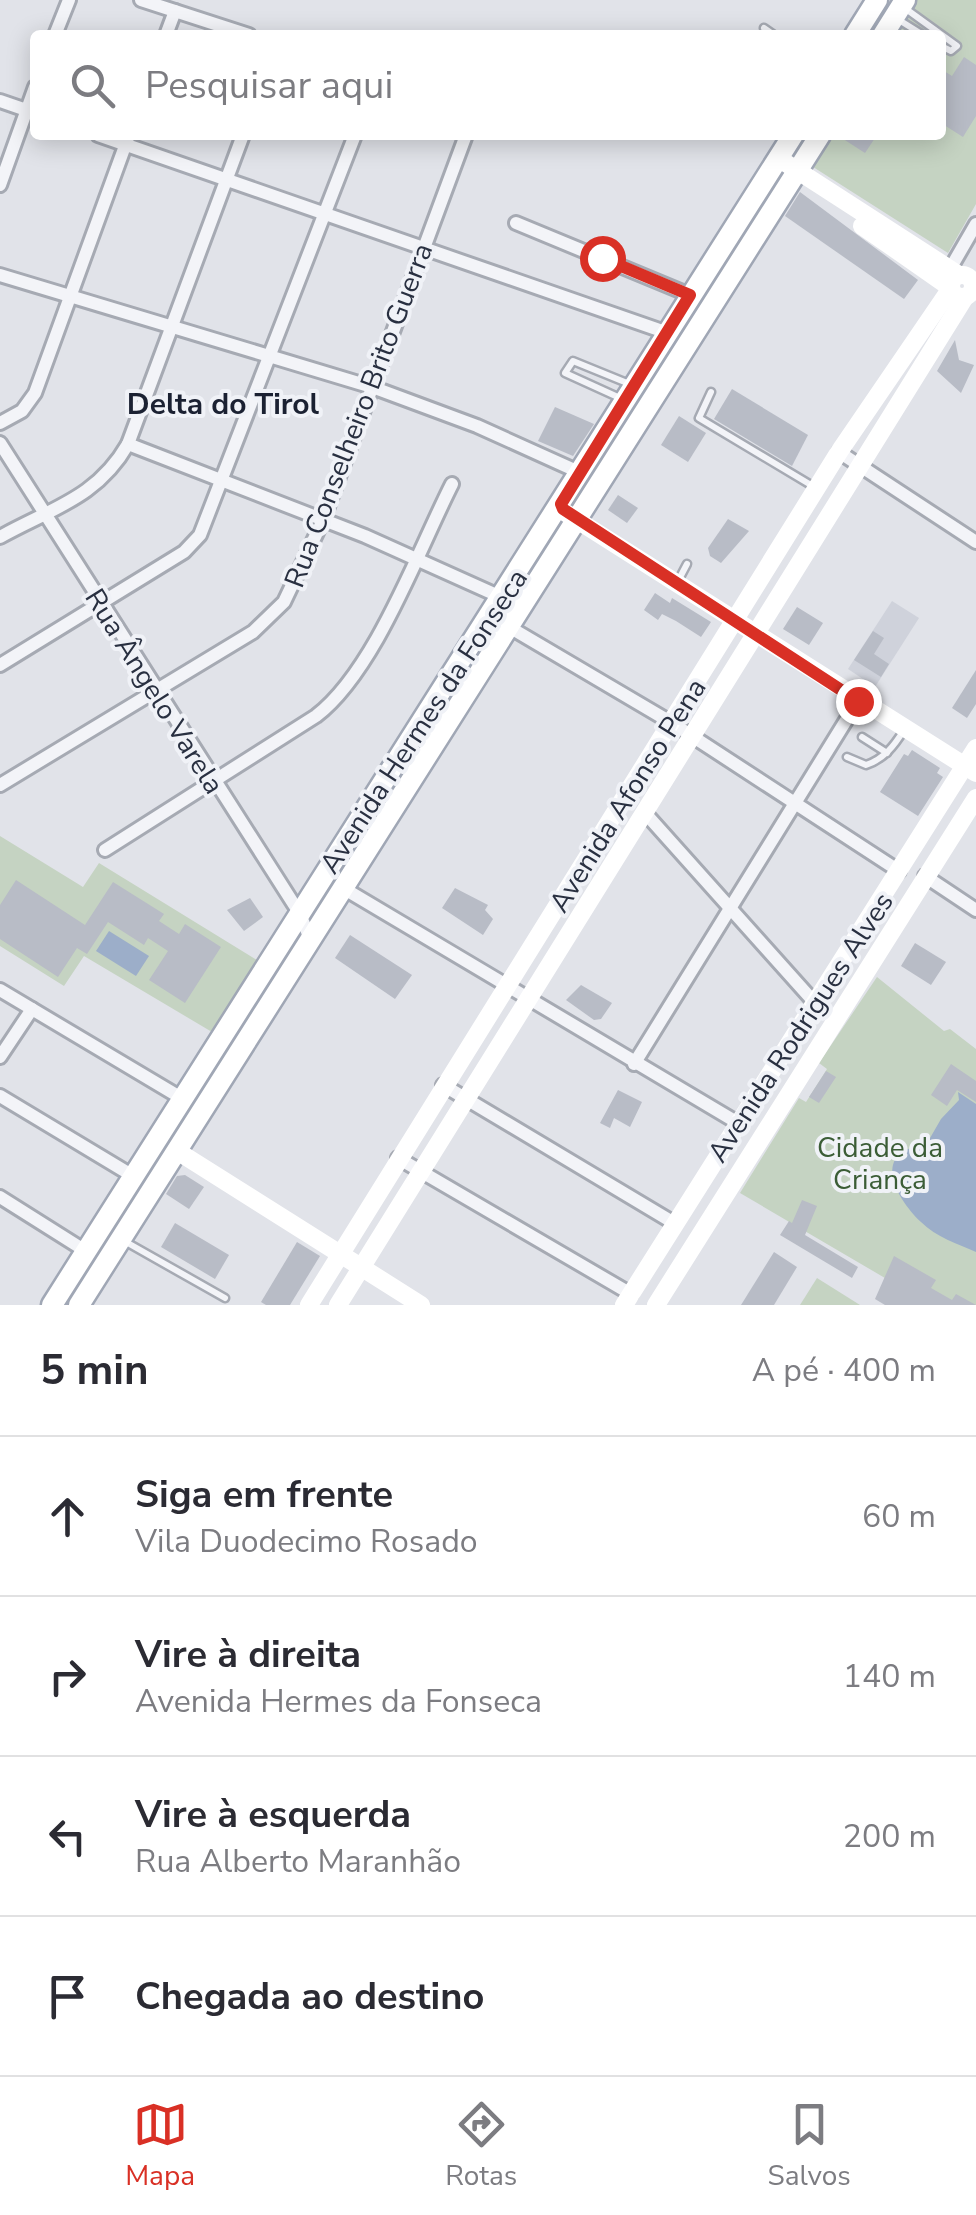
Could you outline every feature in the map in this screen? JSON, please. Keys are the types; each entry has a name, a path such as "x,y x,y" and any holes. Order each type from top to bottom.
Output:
{"main road":[{"path":"858,30 877,0"},
{"name":"Avenida Hermes da Fonseca","path":"52,1305 789,140"},
{"name":"Avenida Hermes da Fonseca","path":"79,1305 817,140"},
{"path":"778,158 794,174 963,287"},
{"name":"Avenida Afonso Pena","path":"309,1305 443,1084 736,624 839,452 963,287"},
{"name":"Avenida Afonso Pena","path":"338,1305 862,468 963,287"},
{"path":"561,504 576,520 970,770"},
{"name":"Avenida Rodrigues Alves","path":"630,1295 922,834 970,770 976,748"},
{"name":"Avenida Rodrigues Alves","path":"658,1303 848,997 926,884 976,798"},
{"path":"922,834 940,834 946,845"},
{"path":"897,875 901,890 926,884"},
{"path":"828,982 838,998 848,997"},
{"path":"752,1104 766,1105 773,1115"},
{"path":"177,1150 421,1305"},
{"path":"630,1295 658,1303"}],"street":[{"path":"57,30 69,0"},
{"path":"141,0 234,30"},
{"path":"168,30 175,11"},
{"path":"0,101 30,111"},
{"path":"0,185 30,113"},
{"path":"0,423 22,411 36,393 127,140 226,179 425,245 665,332"},
{"path":"0,537 104,481 128,444 241,140"},
{"path":"0,665 194,544 225,480 353,140"},
{"name":"Rua Conselheiro Brito Guerra","path":"0,784 271,617 295,584 324,520 464,140"},
{"path":"516,223 690,295"},
{"path":"963,287 976,224"},
{"path":"0,274 274,354 372,387 477,426 580,473"},
{"name":"Rua Ângelo Varela","path":"0,443 211,780 300,914 310,939"},
{"path":"128,444 324,520 502,598"},
{"path":"839,452 976,542"},
{"path":"105,850 316,716 340,695 363,662 452,484"},
{"path":"510,628 672,722 796,802 897,875"},
{"path":"634,1064 728,905 858,701"},
{"path":"646,814 816,1003"},
{"path":"926,884 976,910"},
{"path":"343,888 738,1123"},
{"path":"0,990 183,1099"},
{"path":"0,1057 32,1009"},
{"path":"443,1084 674,1223"},
{"path":"0,1096 132,1176"},
{"path":"398,1158 630,1295"},
{"path":"0,1197 84,1250"}],"lane":[{"path":"896,15 917,30"},
{"path":"896,15 926,30"},
{"path":"946,40 957,46 951,51 946,48"},
{"path":"574,360 630,394 566,373 574,360"},
{"path":"712,392 699,418 818,488"},
{"path":"676,584 687,564"},
{"path":"847,757 866,765 886,752 904,729"},
{"path":"862,737 886,752"},
{"path":"121,1238 225,1298"}],"shaded area":[{"path":"892,601 919,618 875,687 848,669"}],"green space":[{"path":"917,0 976,0 976,204 948,253 810,165 827,140 946,140 946,30 897,30"},
{"path":"0,836 83,887 99,863 257,960 212,1032 84,956 64,986 0,946"},
{"name":"Cidade da Criança","path":"877,977 944,1031 950,1029 976,1049 976,1305 931,1305 740,1193 799,1098 806,1102 827,1069 819,1063"},
{"path":"817,1278 860,1305 800,1305"}],"water":[{"path":"109,931 149,956 136,976 96,951"},
{"path":"958,1092 976,1104 976,1252 940,1236 921,1222 903,1200 893,1176 898,1155 926,1145 941,1119 959,1100"}],"building":[{"path":"964,57 976,65 976,116 963,137 946,126 946,72 952,76"},
{"path":"845,140 874,140 865,153"},
{"path":"800,192 918,280 904,299 785,216"},
{"path":"955,340 959,360 974,365 961,393 937,371"},
{"path":"732,389 808,435 792,466 714,419"},
{"path":"555,407 594,424 573,456 538,441"},
{"path":"679,416 706,433 688,462 661,445"},
{"path":"618,495 638,508 627,523 608,510"},
{"path":"728,519 749,531 721,563 710,556 708,548"},
{"path":"655,593 670,603 672,598 711,622 701,637 662,614 658,620 644,610"},
{"path":"797,607 823,623 809,645 783,629"},
{"path":"873,631 884,638 874,654 889,664 881,677 854,660"},
{"path":"976,670 976,704 967,718 952,708"},
{"path":"912,750 940,768 937,773 943,777 918,816 880,792 904,754 908,756"},
{"path":"16,880 85,925 113,882 164,914 159,921 179,934 185,924 221,947 185,1003 149,980 168,951 148,938 144,945 108,922 87,954 77,948 58,977 0,939 0,905"},
{"path":"455,888 488,905 485,910 493,919 483,935 442,908"},
{"path":"250,898 263,917 244,931 227,910"},
{"path":"350,935 412,975 395,999 335,958"},
{"path":"915,943 946,962 931,985 901,966"},
{"path":"581,985 612,1003 601,1019 594,1020 566,1000"},
{"path":"951,1064 976,1081 976,1102 957,1090 947,1106 931,1095"},
{"path":"826,1071 836,1077 819,1103 809,1097"},
{"path":"618,1090 642,1102 630,1127 614,1118 610,1128 600,1123"},
{"path":"185,1175 204,1187 189,1209 166,1194 177,1176"},
{"path":"802,1200 817,1206 805,1235 858,1267 852,1278 780,1235 789,1221 792,1223"},
{"path":"175,1223 229,1255 215,1279 161,1247"},
{"path":"297,1242 320,1256 290,1305 266,1305 261,1302"},
{"path":"774,1252 797,1267 774,1305 741,1305"},
{"path":"894,1256 936,1280 931,1288 952,1300 956,1294 976,1305 885,1305 875,1299"}],"district":[{"name":"Delta do Tirol","path":"223,404"}],"route":[{"path":"602,258 690,295 561,504 563,509 858,701"}]}
